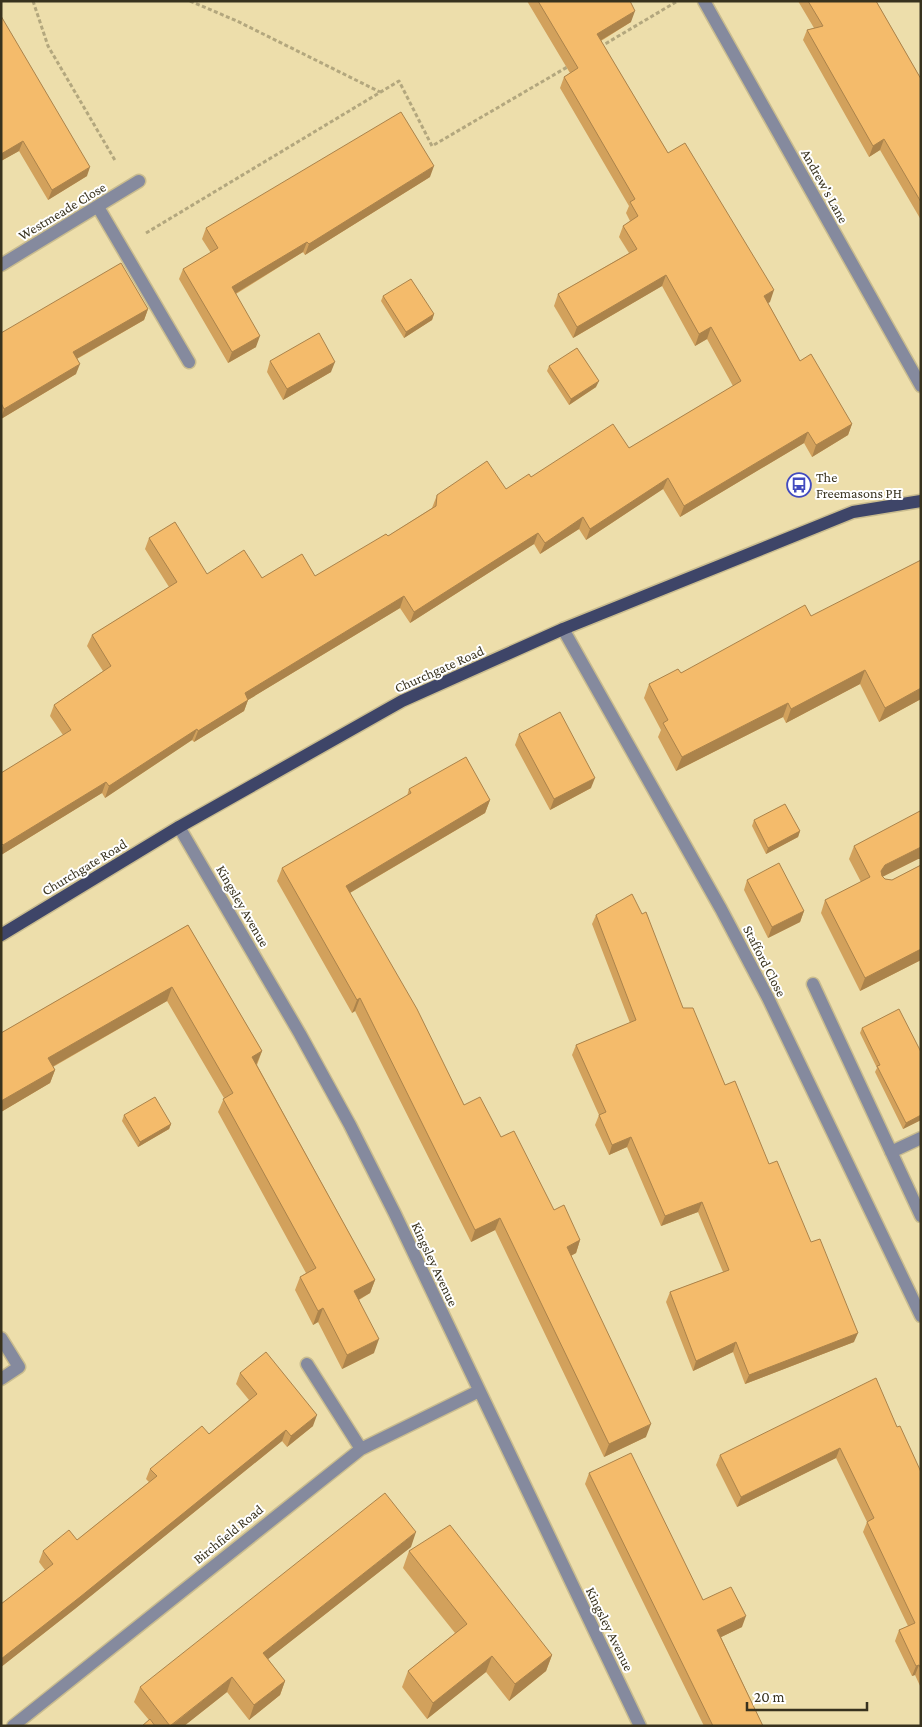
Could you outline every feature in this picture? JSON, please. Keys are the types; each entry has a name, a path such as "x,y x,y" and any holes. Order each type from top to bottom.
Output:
{"main road":[{"name":"Churchgate Road","path":"1,935 179,827 402,701 563,629 853,512 921,501"}],"street":[{"name":"Andrew's Lane","path":"704,1 921,386"},
{"name":"Westmeade Close","path":"1,265 135,184"},
{"path":"98,207 189,362"},
{"name":"Stafford Close","path":"563,629 721,909 768,998 921,1316"},
{"name":"Kingsley Avenue","path":"179,827 300,1034 350,1125 395,1214 478,1391 640,1726"},
{"path":"814,984 921,1216"},
{"path":"891,1152 921,1138"},
{"path":"1,1338 19,1366 1,1379"},
{"path":"307,1364 361,1449"},
{"name":"Birchfield Road","path":"13,1726 361,1449 478,1391"}],"path":[{"path":"33,1 48,46 135,184"},
{"path":"190,1 380,92"},
{"path":"593,51 678,1"},
{"path":"122,248 398,81 432,146 576,61"}],"building":[{"path":"538,1 630,1 635,11 597,34 668,153 685,143 774,290 764,296 800,361 811,354 852,424 816,445 808,432 684,506 668,478 590,529 583,517 545,543 538,533 414,612 404,596 245,693 248,700 198,731 197,729 109,786 106,782 3,845 1,843 1,773 71,730 54,705 111,666 92,635 177,582 149,538 175,522 207,574 244,550 262,578 302,554 315,576 386,534 388,536 436,506 437,495 487,461 506,489 529,474 531,477 613,424 629,448 741,381 711,327 699,334 666,275 577,327 558,294 637,249 623,226 638,216 630,202 635,199 564,77 578,68"},
{"path":"808,1 876,1 921,79 921,202 884,139 873,146 807,30 823,26"},
{"path":"1,16 90,167 52,190 23,141 1,154"},
{"path":"401,112 434,166 309,244 307,242 232,287 260,336 232,352 183,269 218,248 206,228"},
{"path":"121,263 148,309 73,352 80,364 4,409 1,403 1,333"},
{"path":"411,279 434,314 406,332 383,296"},
{"path":"319,333 335,362 287,389 270,361"},
{"path":"577,348 599,381 571,399 549,366"},
{"path":"921,560 921,688 885,708 865,670 791,709 788,703 682,757 663,723 668,720 649,684 678,669 681,673 805,605 811,616"},
{"path":"560,712 595,778 554,799 519,734"},
{"path":"466,757 490,800 346,886 417,1009 464,1105 480,1097 501,1137 514,1131 554,1210 564,1205 580,1240 567,1247 651,1424 609,1444 500,1218 475,1230 360,998 357,1000 282,868 411,793 409,789"},
{"path":"785,804 800,831 768,848 754,820"},
{"path":"920,811 921,847 885,865 881,871 885,879 892,880 921,865 921,949 865,978 825,900 870,877 854,846"},
{"path":"779,863 804,911 772,927 747,880"},
{"path":"632,894 642,914 646,912 683,1008 693,1008 725,1085 735,1081 769,1164 777,1161 811,1242 820,1239 858,1333 749,1375 736,1342 696,1361 670,1292 729,1270 702,1202 665,1216 631,1137 612,1145 599,1115 606,1112 576,1045 636,1020 596,915"},
{"path":"188,925 262,1051 252,1057 375,1280 354,1291 379,1339 347,1355 323,1308 318,1311 300,1277 316,1268 223,1099 233,1093 172,987 48,1058 55,1070 1,1101 1,1033"},
{"path":"899,1009 921,1052 921,1115 906,1123 877,1066 880,1065 862,1028"},
{"path":"155,1097 171,1124 140,1142 124,1115"},
{"path":"266,1352 317,1415 291,1436 286,1430 1,1659 1,1604 53,1564 43,1551 69,1530 77,1540 157,1476 150,1469 202,1426 209,1434 257,1394 240,1373"},
{"path":"876,1378 897,1427 900,1426 921,1472 921,1669 919,1665 916,1666 899,1630 915,1623 867,1522 874,1518 840,1448 741,1497 720,1455"},
{"path":"631,1453 703,1600 731,1587 746,1616 717,1630 763,1726 713,1726 589,1473"},
{"path":"385,1493 416,1532 263,1653 285,1681 254,1705 232,1677 170,1726 140,1687"},
{"path":"450,1525 552,1655 515,1684 492,1656 433,1703 408,1671 467,1624 409,1551"},
{"path":"150,1719 155,1726 142,1726"}],"place":[{"name":"The Freemasons PH","path":"799,485"}]}
